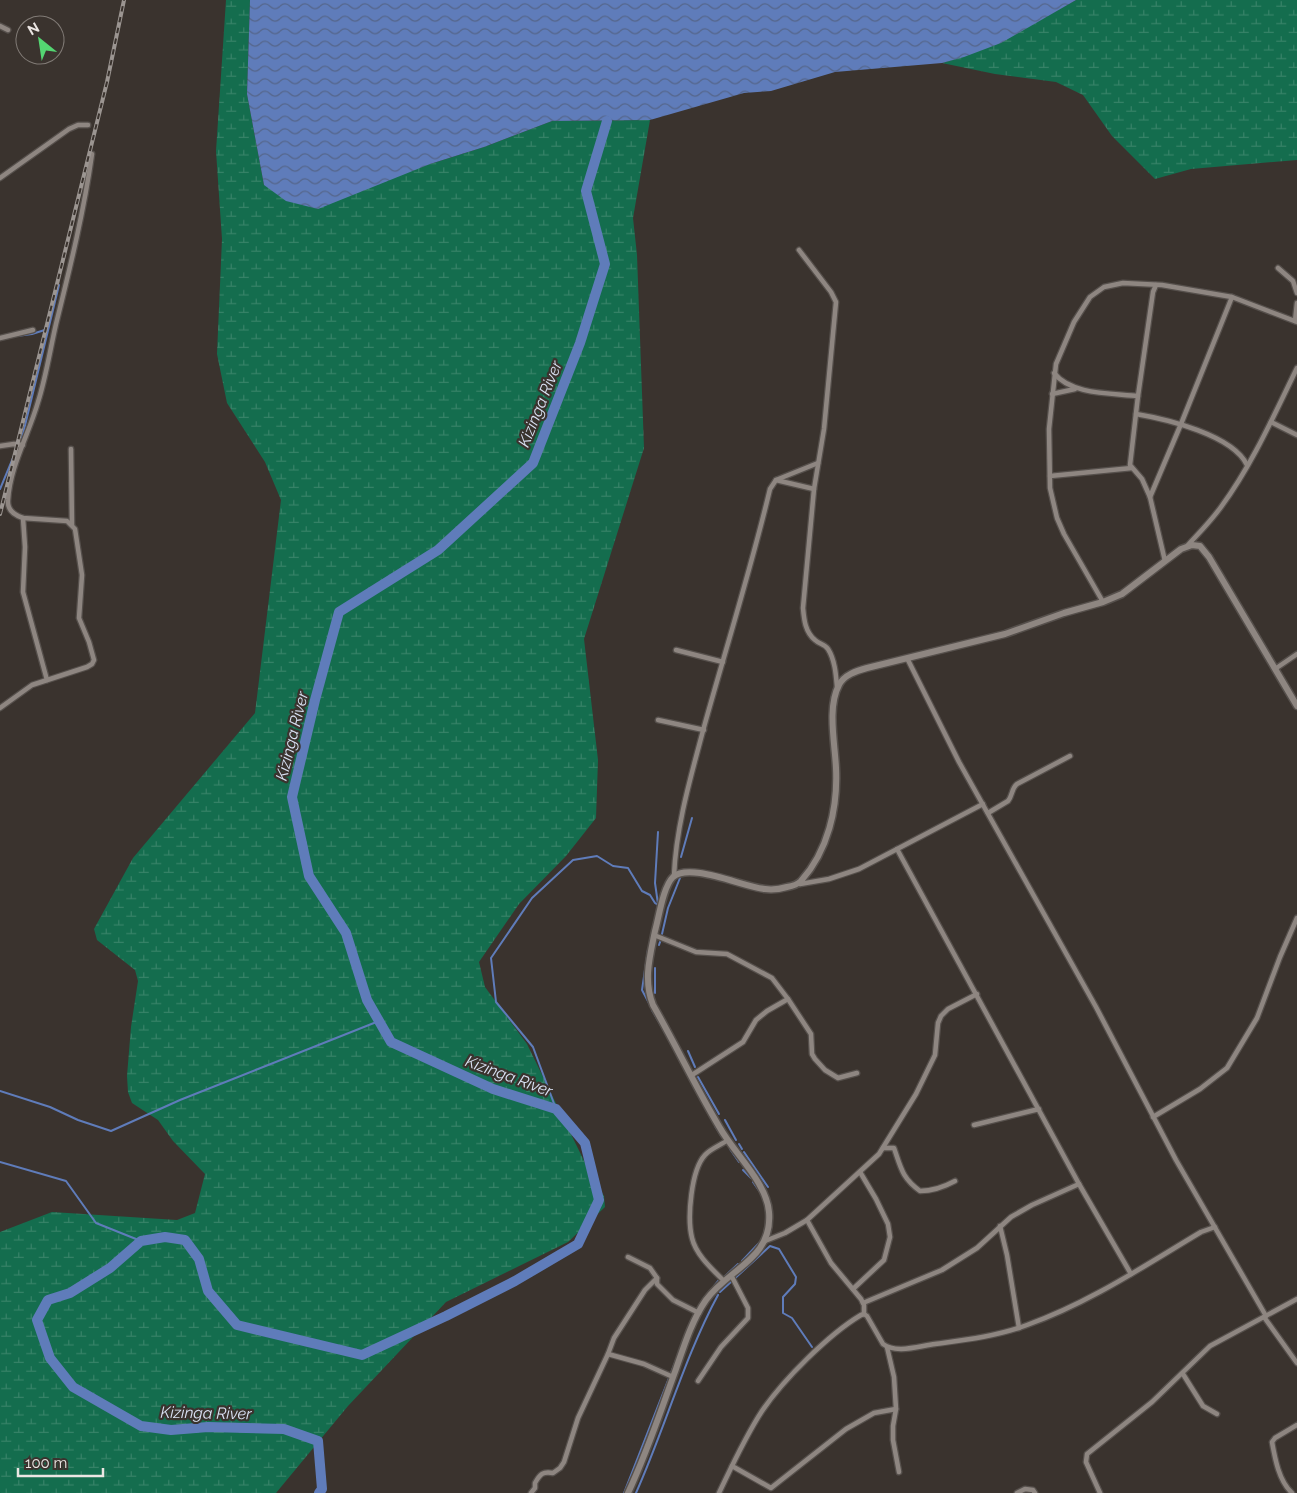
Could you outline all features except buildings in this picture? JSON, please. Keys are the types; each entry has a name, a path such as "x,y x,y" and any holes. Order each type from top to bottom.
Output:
{"street":[{"path":"0,26 8,30"},
{"path":"0,178 69,129 78,125 88,125"},
{"path":"0,708 32,685 88,667 94,660 79,618 82,575 76,533 72,525 68,521 23,518 12,513 8,505 11,482 38,402 50,356 86,193 92,154"},
{"path":"798,250 831,292 836,302 824,429 814,489 804,617 813,638 825,646 830,654 838,687"},
{"path":"1278,268 1293,281 1297,293"},
{"path":"1103,602 1064,534 1052,504 1049,429 1054,373 1058,358 1074,322 1094,293 1104,287 1123,283 1187,288 1232,297 1296,322 1297,303"},
{"path":"1156,285 1153,292 1130,461 1132,468 1142,479 1150,497 1165,561"},
{"path":"1150,497 1232,297"},
{"path":"0,338 33,330"},
{"path":"798,884 813,864 826,838 834,811 836,769 834,710 838,687 843,679 856,672 1005,634 1122,594 1188,545 1220,508 1271,422 1297,368"},
{"path":"1054,373 1062,382 1076,389"},
{"path":"1052,394 1076,389 1138,396"},
{"path":"1136,414 1200,430 1235,450 1244,458 1247,465"},
{"path":"1271,422 1297,435"},
{"path":"0,446 23,445"},
{"path":"71,449 72,525"},
{"path":"628,1493 699,1313 706,1300 724,1281 759,1251 768,1232 770,1214 767,1200 728,1140 653,1005 648,990 647,976 654,935 665,894 674,876 677,838 692,773 770,489 776,480 818,463"},
{"path":"1050,476 1132,468"},
{"path":"776,480 814,489"},
{"path":"23,518 26,547 23,592 48,680"},
{"path":"1188,545 1196,545 1206,552 1297,706"},
{"path":"676,650 723,662"},
{"path":"1276,669 1297,654"},
{"path":"907,658 959,762 1096,1007 1153,1117 1265,1317 1297,1364"},
{"path":"658,720 704,730"},
{"path":"988,813 1008,801 1012,789 1018,784 1070,756"},
{"path":"674,876 682,873 697,872 766,889 782,888 845,874 983,804"},
{"path":"896,849 977,994 1079,1184 1131,1274"},
{"path":"1153,1117 1200,1089 1228,1068 1257,1018 1280,956 1297,918"},
{"path":"654,935 696,952 727,954 772,978 811,1034 812,1054 819,1065 838,1078 857,1073"},
{"path":"765,1241 785,1233 807,1220 873,1160 883,1148 916,1094 935,1055 940,1016 948,1009 977,994"},
{"path":"692,1075 743,1042 756,1020 788,999"},
{"path":"974,1125 1039,1109"},
{"path":"724,1281 698,1252 692,1238 690,1223 693,1182 701,1160 705,1154 728,1140"},
{"path":"883,1148 894,1148 898,1164 905,1178 920,1191 928,1191 946,1186 955,1181"},
{"path":"853,1289 884,1260 890,1237 888,1224 876,1198 860,1172"},
{"path":"863,1303 942,1270 977,1248 997,1231 1000,1226 1023,1210 1079,1184"},
{"path":"807,1220 831,1263 863,1303 864,1314 867,1316 880,1340 887,1347 894,1377 896,1409 893,1440 899,1472"},
{"path":"1200,1232 1211,1220"},
{"path":"1000,1226 1007,1255 1019,1328"},
{"path":"887,1347 913,1348 974,1338 1019,1328 1063,1312 1200,1232 1215,1227"},
{"path":"628,1257 650,1268 657,1284 665,1293 699,1313"},
{"path":"698,1382 721,1347 748,1318 748,1308 731,1275"},
{"path":"531,1493 542,1473 545,1471 553,1473 562,1466 578,1418 614,1338 628,1314 656,1278"},
{"path":"1100,1493 1086,1462 1087,1454 1140,1412 1183,1374 1210,1346 1297,1299"},
{"path":"719,1493 758,1417 782,1386 818,1349 853,1320 864,1314"},
{"path":"608,1354 644,1364 673,1377"},
{"path":"1183,1374 1203,1406 1217,1414"},
{"path":"732,1466 771,1488 851,1426 874,1413 896,1409"},
{"path":"1292,1493 1281,1478 1272,1442 1275,1438 1297,1425"},
{"path":"1017,1493 1025,1489 1032,1490 1035,1493"}],"green space":[{"path":"226,0 250,0 247,94 264,185 430,164 484,147 552,121 650,120 633,218 637,255 644,448 584,639 598,760 596,818 566,856 519,904 479,962 485,987 527,1044 589,1171 604,1196 605,1207 568,1242 446,1302 348,1406 276,1493 0,1493 0,1232 52,1212 177,1220 195,1213 205,1174 173,1141 158,1120 132,1103 128,1092 127,1076 131,1027 138,981 135,970 97,940 94,929 133,858 255,713 281,500 265,462 227,403 217,354 222,239 216,151"},
{"path":"1076,0 1297,0 1297,160 1191,169 1155,179 1112,136 1083,95 1056,82 995,74 942,63 995,44"}],"water":[{"path":"250,0 1076,0 1001,43 964,57 942,63 835,72 771,91 744,93 650,120 552,121 484,147 430,164 318,209 286,201 264,185 247,94"}],"waterway":[{"name":"Kizinga River","path":"319,1493 322,1489 318,1441 284,1429 208,1427 171,1430 141,1426 73,1387 50,1358 37,1320 48,1300 70,1293 110,1268 141,1241 165,1237 185,1240 199,1259 208,1291 237,1325 362,1355 515,1281 578,1244 599,1200 585,1143 556,1109 493,1089 391,1042 367,1000 346,933 309,876 292,797 315,700 339,612 438,550 533,463 580,343 605,264 586,191 607,121"},
{"path":"22,438 59,285"},
{"path":"17,336 48,329"},
{"path":"0,489 18,446"},
{"path":"681,857 692,818"},
{"path":"658,832 655,883 658,904"},
{"path":"556,1109 533,1047 496,1002 491,958 532,898 573,860 597,856 613,866 628,868 642,891 650,895 658,905"},
{"path":"662,934 668,908 680,878"},
{"path":"648,950 642,990 650,1005"},
{"path":"655,968 655,993"},
{"path":"652,1010 667,1036"},
{"path":"0,1091 50,1107 78,1120 111,1131 180,1100 379,1021"},
{"path":"688,1051 695,1067"},
{"path":"698,1077 719,1114"},
{"path":"725,1120 736,1140"},
{"path":"715,1126 722,1137"},
{"path":"739,1144 742,1149"},
{"path":"730,1149 739,1162"},
{"path":"744,1152 768,1187"},
{"path":"0,1162 66,1181 96,1223 141,1241"},
{"path":"743,1170 751,1178"},
{"path":"753,1182 760,1192"},
{"path":"742,1261 760,1242"},
{"path":"720,1292 770,1246 779,1249 796,1277 795,1284 783,1297 783,1313 792,1318 812,1347"},
{"path":"724,1277 738,1264"},
{"path":"714,1286 718,1281"},
{"path":"636,1493 685,1367 718,1295"},
{"path":"624,1493 676,1360"}],"railway":[{"path":"0,514 107,82 124,0"}]}
